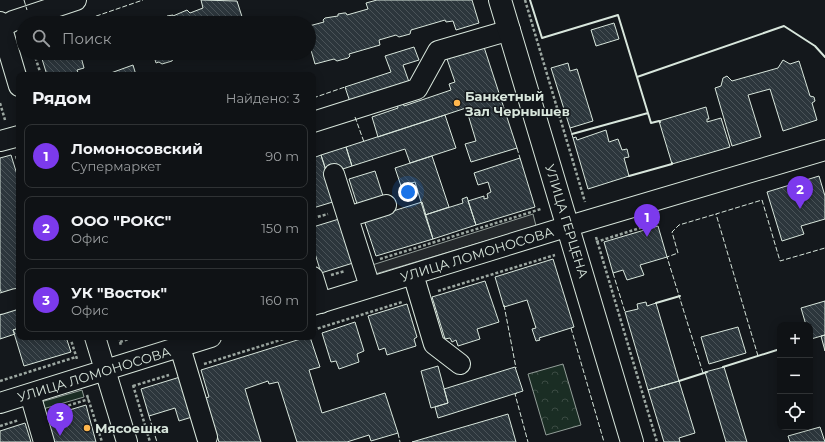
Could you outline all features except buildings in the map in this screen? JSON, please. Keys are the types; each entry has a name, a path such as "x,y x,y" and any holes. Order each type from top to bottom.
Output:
{"main road":[{"name":"УЛИЦА ГЕРЦЕНА","path":"500,0 569,226 632,442"}],"street":[{"path":"28,16 76,0"},
{"path":"16,20 0,26 16,52"},
{"path":"316,121 417,89 438,51 510,30"},
{"path":"17,60 18,72"},
{"path":"0,141 16,137"},
{"name":"УЛИЦА ЛОМОНОСОВА","path":"317,304 569,226 825,150"},
{"path":"334,174 370,288"},
{"path":"348,217 386,205"},
{"path":"413,274 434,344 460,364"},
{"path":"96,340 126,442"},
{"name":"УЛИЦА ЛОМОНОСОВА","path":"0,403 202,340"},
{"path":"180,347 207,437"},
{"path":"30,394 44,442"}],"path":[{"path":"36,60 40,72"},
{"path":"316,277 363,265 543,208"},
{"path":"316,329 659,222"},
{"path":"126,340 120,342 150,442"},
{"path":"133,386 280,340"},
{"path":"0,381 76,357"}],"green space":[{"path":"563,364 581,425 546,435 528,374"},
{"path":"82,390 84,397 43,409 41,402"}],"shaded area":[{"path":"533,214 536,226 372,275 369,266"}],"fence":[{"path":"24,0 27,10"},
{"path":"96,16 143,0"},
{"path":"316,97 345,87 346,89"},
{"path":"355,117 364,142"},
{"path":"570,128 573,138"},
{"path":"517,148 520,158"},
{"path":"758,356 716,214 762,200 780,261 825,248"},
{"path":"703,373 667,257 678,253 672,232 679,225 716,214"},
{"path":"613,273 625,312"},
{"path":"504,305 516,368"},
{"path":"571,328 604,442"},
{"path":"517,393 515,394 528,442"},
{"path":"149,416 157,442"},
{"path":"398,433 400,442"}],"wall":[{"path":"530,0 542,38 618,15 651,123 660,122"},
{"path":"637,77 784,26 815,46 825,57"},
{"path":"572,134 648,113"},
{"path":"629,176 672,163"},
{"path":"656,303 680,296"},
{"path":"723,367 777,350"},
{"path":"679,381 707,372"}],"place":[{"name":"Банкетный Зал Чернышев","path":"457,103"},
{"name":"ООО \"РОКС\"","path":"800,209"},
{"name":"Ломоносовский","path":"647,237"},
{"name":"Мясоешка","path":"87,428"},
{"name":"УК \"Восток\"","path":"60,436"}]}
